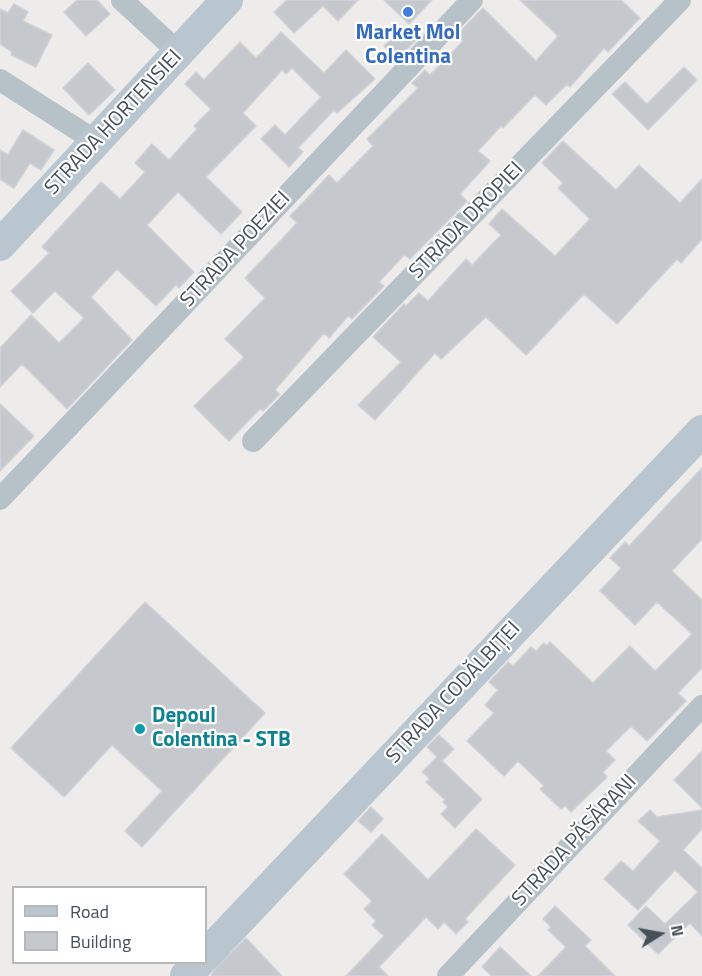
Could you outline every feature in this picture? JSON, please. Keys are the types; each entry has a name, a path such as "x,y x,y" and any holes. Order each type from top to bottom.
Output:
{"street":[{"path":"122,0 178,52"},
{"name":"STRADA HORTENSIEI","path":"0,245 227,0"},
{"name":"STRADA POEZIEI","path":"0,499 472,0"},
{"name":"STRADA DROPIEI","path":"253,441 680,0"},
{"path":"0,80 97,142"},
{"name":"STRADA CODĂLBIȚEI","path":"207,955 702,430"},
{"name":"STRADA PĂSĂRANI","path":"448,976 702,706"},
{"path":"186,976 198,964"}],"building":[{"path":"77,0 97,0 110,14 86,36 64,12"},
{"path":"287,0 358,0 338,21 323,6 294,33 274,12"},
{"name":"Market Mol Colentina","path":"384,0 432,0 409,24"},
{"path":"520,0 621,0 640,18 608,52 604,48 570,87 567,84 546,105 535,95 503,128 501,126 478,151 490,161 460,194 467,201 410,259 404,255 379,282 384,286 352,319 348,316 329,338 324,333 275,390 280,394 263,411 260,409 229,441 194,406 244,357 225,339 265,298 245,278 297,223 290,216 329,175 337,183 373,146 367,139 418,88 412,83 425,70 430,75 463,41 457,35 483,8 536,61 558,36"},
{"path":"14,4 28,12 23,21 52,35 36,67 11,55 12,52 0,44 0,9 8,13"},
{"path":"404,26 417,39 397,59 384,46"},
{"path":"281,32 324,73 346,50 375,79 337,113 334,110 298,148 303,152 289,167 261,139 275,125 285,135 321,97 292,68 286,74 282,70 243,113 256,126 206,177 242,212 221,234 178,192 147,225 194,272 179,288 176,285 156,306 117,269 91,297 132,340 67,409 22,364 0,387 0,348 31,315 59,343 84,318 55,291 33,313 11,291 49,253 42,247 101,182 120,199 145,172 135,163 152,144 169,160 197,129 194,126 211,109 185,84 196,72 204,80 240,42 256,58"},
{"path":"88,63 115,90 89,115 63,88"},
{"path":"684,67 697,80 648,130 612,94 625,82 647,104"},
{"path":"23,130 54,150 41,170 30,163 14,188 0,179 0,150 8,155"},
{"path":"563,141 616,190 639,165 680,203 702,179 702,239 681,263 677,259 617,324 584,294 526,355 486,317 441,359 435,353 375,420 358,405 401,362 373,337 404,304 406,306 419,293 428,301 466,259 472,265 501,235 489,224 502,209 555,256 590,219 558,188 563,183 542,163"},
{"path":"0,404 34,436 0,471"},
{"path":"702,468 702,539 672,571 702,600 702,668 678,693 686,701 647,741 631,726 606,751 615,760 603,772 607,777 571,812 565,806 561,809 540,789 544,786 518,761 504,776 467,741 494,713 485,705 498,690 489,682 508,662 513,666 531,647 536,651 544,643 546,646 550,642 593,683 630,646 655,671 692,634 657,602 635,625 600,591 621,568 610,558 625,542 629,546"},
{"name":"Depoul Colentina - STB","path":"145,602 265,713 142,847 125,831 162,791 112,745 64,797 11,748"},
{"path":"439,735 454,749 442,761 482,799 455,828 441,814 448,807 443,802 445,800 426,782 430,779 422,772 437,757 427,747"},
{"path":"702,751 702,808 674,780"},
{"path":"371,807 383,819 371,832 358,821"},
{"path":"650,810 657,817 702,810 702,829 683,850 702,868 702,936 690,923 658,954 628,925 646,906 665,924 698,892 675,870 638,910 604,879 621,861 633,871 660,841 638,821"},
{"path":"476,829 515,865 465,919 468,922 456,934 444,922 438,929 426,917 379,967 388,976 346,976 384,936 372,925 376,921 364,909 372,901 344,874 382,834 428,880"},
{"path":"555,906 591,940 585,946 615,976 538,976 566,947 548,930 551,927 543,919"},
{"path":"246,938 282,976 211,976 214,970"},
{"path":"500,947 531,976 492,976 482,967"}],"place":[{"name":"Market Mol Colentina","path":"408,12"},
{"name":"Depoul Colentina - STB","path":"140,729"}]}
